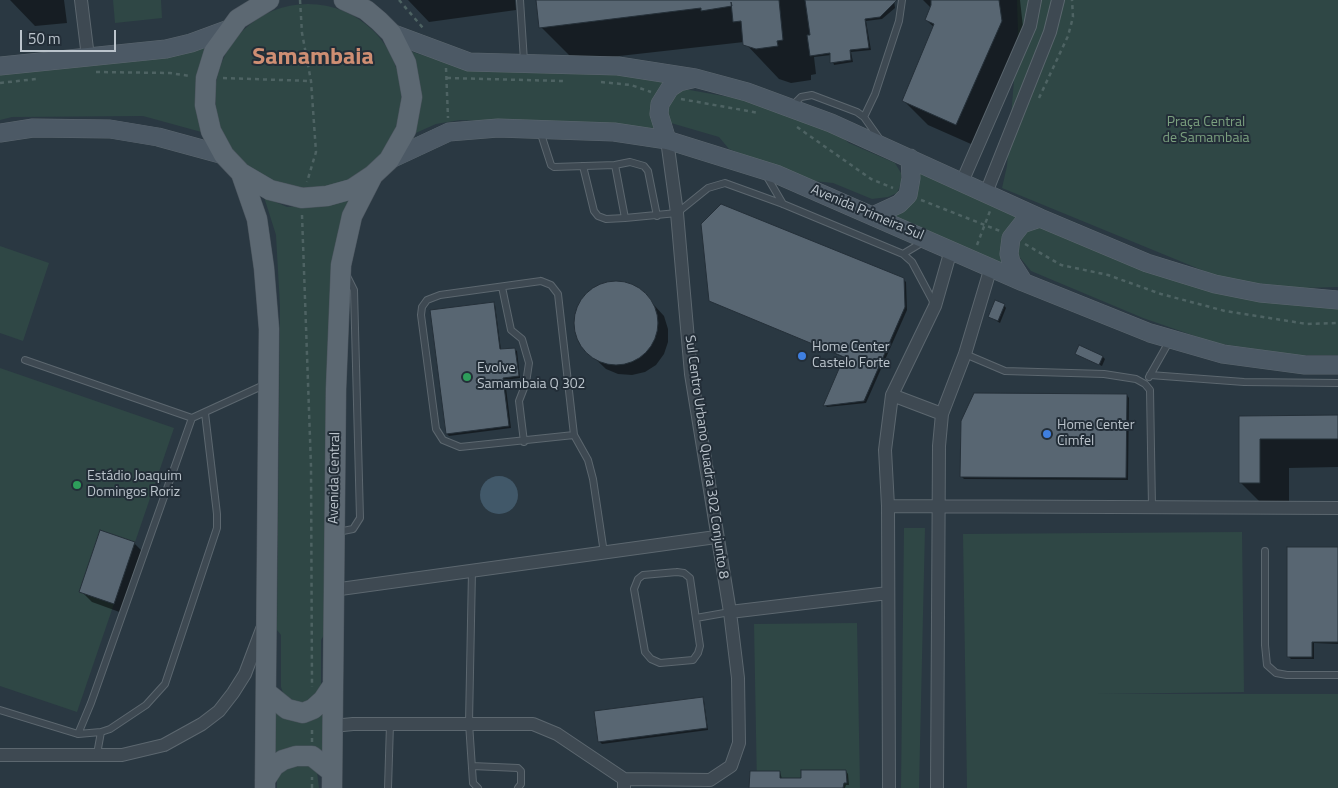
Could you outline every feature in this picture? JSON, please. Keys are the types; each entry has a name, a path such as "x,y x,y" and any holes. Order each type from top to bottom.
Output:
{"main road":[{"path":"246,0 234,24 214,52 206,78 205,105 211,131 224,155 241,173 270,190 302,198 327,196 352,189 373,175 389,160 406,130 412,97 406,63 391,33 364,5 344,0"},
{"path":"0,66 88,65 191,43 234,24 269,0"},
{"path":"391,33 469,62 618,66 695,78 748,92 830,122 1040,218 1147,262 1215,284 1260,293 1338,300"},
{"path":"667,140 659,114 660,104 670,88 679,82 695,78"},
{"path":"0,133 33,128 110,129 158,137 224,155"},
{"name":"Avenida Primeira Sul","path":"389,160 449,132 498,128 614,132 667,140 762,169 1024,282 1124,323 1170,339 1223,354 1297,364 1338,365"},
{"path":"873,216 899,204 908,194 911,178 910,158"},
{"path":"241,173 257,219 264,268 268,329 268,615 265,784"},
{"name":"Avenida Central","path":"332,780 336,389 341,265 352,216 373,175"},
{"path":"1024,282 1011,262 1009,245 1018,227 1040,218"},
{"path":"266,692 287,709 303,712 313,709 323,700 333,685"},
{"path":"265,784 274,766 283,760 296,756 312,756 332,780"}],"street":[{"path":"81,0 88,65"},
{"path":"962,182 1030,26 1035,0"},
{"path":"986,193 1050,32 1058,0"},
{"name":"Sul Centro Urbano Quadra 302 Conjunto 8","path":"624,783 710,780 731,766 740,743 738,678 730,612 716,537 691,374 677,213 667,140"},
{"path":"889,788 888,506 885,450 892,395 935,306 951,250"},
{"path":"937,788 939,507 942,414 965,354 992,267"},
{"path":"892,395 942,414"},
{"path":"888,506 1338,508"},
{"path":"333,590 716,537"},
{"path":"730,612 888,593"},
{"path":"0,755 137,752 164,745 202,724 219,711 245,674 268,615"},
{"path":"332,726 469,723 533,724 544,727 624,783"}],"lane":[{"path":"520,0 524,64"},
{"path":"864,117 875,94 896,30 902,9 902,0"},
{"path":"790,108 801,97 812,95 857,112 864,117 887,148"},
{"path":"540,130 551,165 554,167 615,165 630,162 644,166 648,171 657,216"},
{"path":"615,165 624,218"},
{"path":"583,166 594,211 598,216 606,219 677,213 708,188 725,183 783,204 903,254 912,262 935,306"},
{"path":"762,169 783,204"},
{"path":"903,254 928,239"},
{"path":"574,435 524,442 460,447 443,440 436,430 421,315 422,307 427,300 440,295 541,281 551,285 558,294 574,435 588,460 604,554"},
{"path":"502,287 511,330 522,339 529,363 526,383 519,401 524,442"},
{"path":"1145,384 1170,339"},
{"path":"965,354 1005,371 1104,374 1136,379 1145,384 1150,390 1152,507"},
{"path":"25,360 192,418 268,384"},
{"path":"1150,374 1244,382 1338,383"},
{"path":"0,710 78,734 101,732 146,705 165,684 217,528 218,514 205,413"},
{"path":"78,734 192,418"},
{"path":"1265,551 1265,646 1267,665 1276,673 1287,675 1338,675"},
{"path":"472,571 469,723 472,783 478,788"},
{"path":"684,573 690,578 696,618 700,646 698,654 693,660 660,663 651,659 645,652 642,641 634,589 638,579 643,575 684,573"},
{"path":"696,618 730,612"},
{"path":"388,788 390,724"},
{"path":"97,754 101,732"},
{"path":"472,766 518,768 521,771 519,788"}],"path":[{"path":"300,0 302,33 311,81 316,152 302,198 311,466 312,788"},
{"path":"444,54 449,132"},
{"path":"88,65 206,78 311,81"},
{"path":"0,83 39,78"}],"green space":[{"path":"113,0 161,0 162,18 115,23"},
{"name":"Praça Central de Samambaia","path":"1017,0 1338,0 1338,287 1303,288 1226,280 1002,188 1007,166 1018,31"},
{"path":"308,4 326,6 343,11 352,15 374,31 390,53 394,62 399,79 401,97 399,115 394,132 390,141 374,163 352,179 343,183 326,188 308,190 290,188 273,183 264,179 242,163 226,141 222,132 217,115 215,97 217,79 222,62 226,53 242,31 264,15 273,11 290,6"},
{"path":"207,48 205,133 143,116 12,117 0,120 0,73 121,61"},
{"path":"410,51 465,69 617,71 672,79 656,129 460,120 436,124 409,136"},
{"path":"684,89 735,98 747,98 834,131 849,143 895,163 901,173 901,183 897,193 888,197 872,199 833,183 813,181 729,149 719,137 671,123 663,116 668,94"},
{"path":"916,167 1027,216 1011,225 1002,240 1001,247 1004,266 893,217 904,209"},
{"path":"352,195 339,227 335,264 330,625 321,640 321,689 306,707 286,701 281,687 281,635 277,630 280,306 276,235 264,197 287,207 329,204"},
{"path":"1027,224 1052,231 1147,266 1338,301 1338,355 1296,355 1215,343 1143,318 1031,271 1017,254 1016,235"},
{"path":"0,246 49,263 23,341 0,333"},
{"name":"Estádio Joaquim Domingos Roriz","path":"0,368 174,428 77,712 0,686"},
{"path":"904,528 925,528 919,788 901,788"},
{"path":"1242,532 1244,692 1098,694 1338,694 1338,788 967,788 963,534"},
{"path":"857,623 860,788 757,788 754,624"},
{"path":"273,708 326,708 326,759 272,758"},
{"path":"305,762 317,772 319,788 277,788 277,779 281,771"}],"water":[{"path":"499,476 512,482 518,495 512,508 499,514 486,508 480,495 486,482"}],"building":[{"path":"536,0 779,0 783,40 777,41 778,46 756,49 743,45 741,21 733,22 731,6 701,11 701,8 539,28"},
{"path":"805,0 897,0 880,17 865,19 869,48 850,50 851,60 830,63 830,53 810,56 807,35 810,35"},
{"path":"931,0 999,0 1002,21 956,125 902,101 934,24 925,20"},
{"path":"721,204 904,278 905,307 864,401 823,406 844,357 709,301 701,224"},
{"path":"616,281 639,288 651,300 658,323 651,346 639,358 616,365 593,358 581,346 574,323 581,300 593,288"},
{"path":"995,300 1005,304 998,321 988,317"},
{"path":"494,302 500,349 515,348 519,376 503,378 509,426 446,434 430,310"},
{"path":"1079,345 1103,356 1099,365 1075,354"},
{"path":"974,393 1127,394 1126,478 960,477 961,421"},
{"path":"1338,415 1338,439 1260,439 1260,483 1239,483 1239,416"},
{"path":"100,530 135,542 114,604 79,592"},
{"path":"1287,547 1338,547 1338,642 1312,642 1312,657 1287,657"},
{"path":"703,697 707,728 598,742 594,711"},
{"path":"801,770 846,770 847,783 844,783 843,788 749,788 750,771 780,771 780,778 801,778"}],"place":[{"name":"Home Center Castelo Forte","path":"802,356"},
{"name":"Evolve Samambaia Q 302","path":"467,377"},
{"name":"Home Center Cimfel","path":"1047,434"},
{"name":"Estádio Joaquim Domingos Roriz","path":"77,485"}],"district":[{"name":"Samambaia","path":"313,58"}]}
